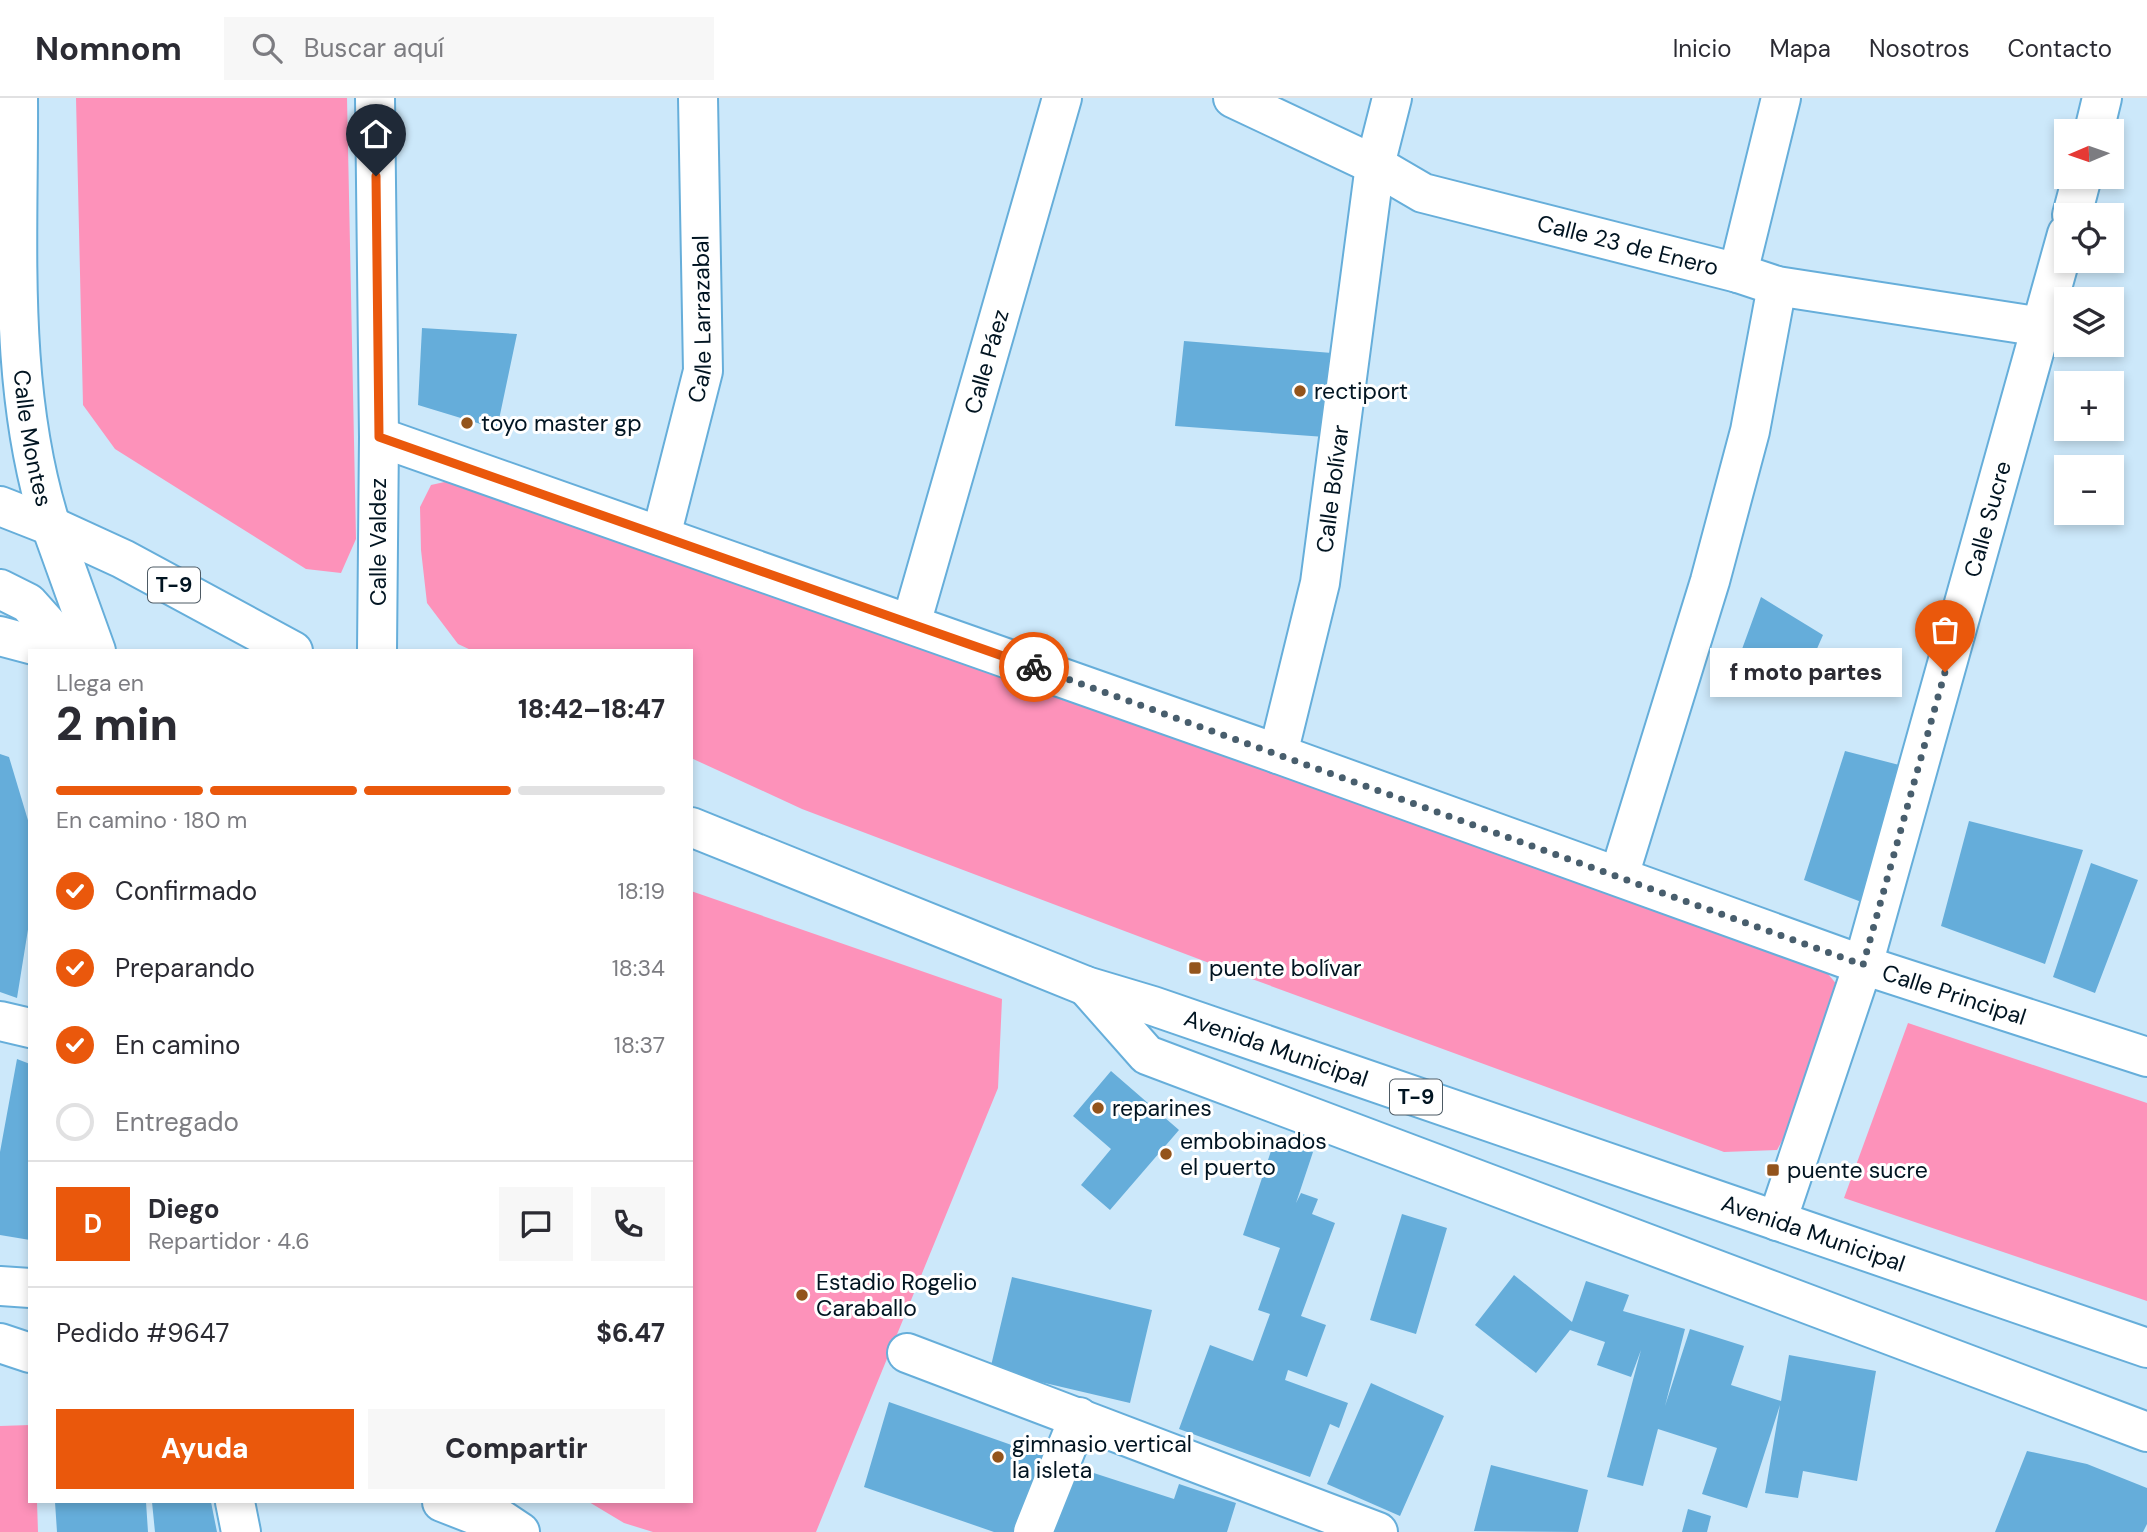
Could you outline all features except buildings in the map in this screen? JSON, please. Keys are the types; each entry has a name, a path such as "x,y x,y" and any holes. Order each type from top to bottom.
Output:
{"main road":[{"name":"Calle Montes","path":"18,98 19,345 24,402 15,443 51,526 95,649"},
{"name":"Calle Valdez","path":"376,98 379,437 377,649"},
{"name":"Calle Larrazabal","path":"662,536 703,372 698,98"},
{"name":"Calle Páez","path":"911,624 1062,98"},
{"name":"Calle 23 de Enero","path":"1233,98 1375,165 1423,194 1738,273 1777,286 2042,327"},
{"name":"Calle Bolívar","path":"1278,754 1320,583 1375,165 1392,98"},
{"path":"1738,273 1781,98"},
{"path":"2097,119 2102,98"},
{"name":"Calle Sucre","path":"1777,1222 1863,965 2057,273"},
{"path":"1619,876 1710,581 1744,456 1777,286"},
{"name":"Calle Principal","path":"379,437 1278,754 1863,965 2147,1057"},
{"name":"T-9","path":"0,506 51,526 180,588 269,648"},
{"path":"0,589 28,603 69,649"},
{"path":"0,636 49,649"},
{"name":"Avenida Municipal","path":"693,828 1086,986 1166,1011 2147,1348"},
{"path":"1086,986 1147,1055 2147,1432"},
{"path":"0,1021 28,1028"},
{"path":"0,1286 28,1288"},
{"path":"0,1343 28,1352"},
{"path":"907,1353 1378,1532"},
{"path":"1033,1532 1079,1417"},
{"path":"235,1503 240,1532"},
{"path":"445,1503 519,1532"},
{"path":"476,1503 519,1532"}],"shaded area":[{"path":"76,98 347,98 356,539 341,573 306,569 115,449 83,405"},
{"path":"449,481 1822,967 1839,987 1799,1109 1777,1150 1724,1152 1241,975 802,809 693,759 693,649 469,649 458,644 427,603 421,550 420,507 431,485"},
{"name":"Estadio Rogelio Caraballo","path":"693,892 1002,999 998,1088 816,1532 653,1532 624,1523 591,1503 693,1503"},
{"path":"1908,1023 2147,1103 2147,1301 1844,1198"},
{"path":"28,1425 28,1503 37,1503 38,1532 0,1532 0,1426"}],"way so far":[{"path":"1034,667 1863,965 1945,672"}],"place":[{"name":"rectiport","path":"1300,391"},
{"name":"toyo master gp","path":"467,423"},
{"name":"f moto partes","path":"1945,672"},
{"name":"puente bolívar","path":"1195,968"},
{"name":"reparines","path":"1098,1108"},
{"name":"embobinados el puerto","path":"1166,1154"},
{"name":"puente sucre","path":"1773,1170"},
{"name":"Estadio Rogelio Caraballo","path":"802,1295"},
{"name":"gimnasio vertical la isleta","path":"998,1457"}],"route":[{"path":"376,176 379,437 1034,667"}]}
